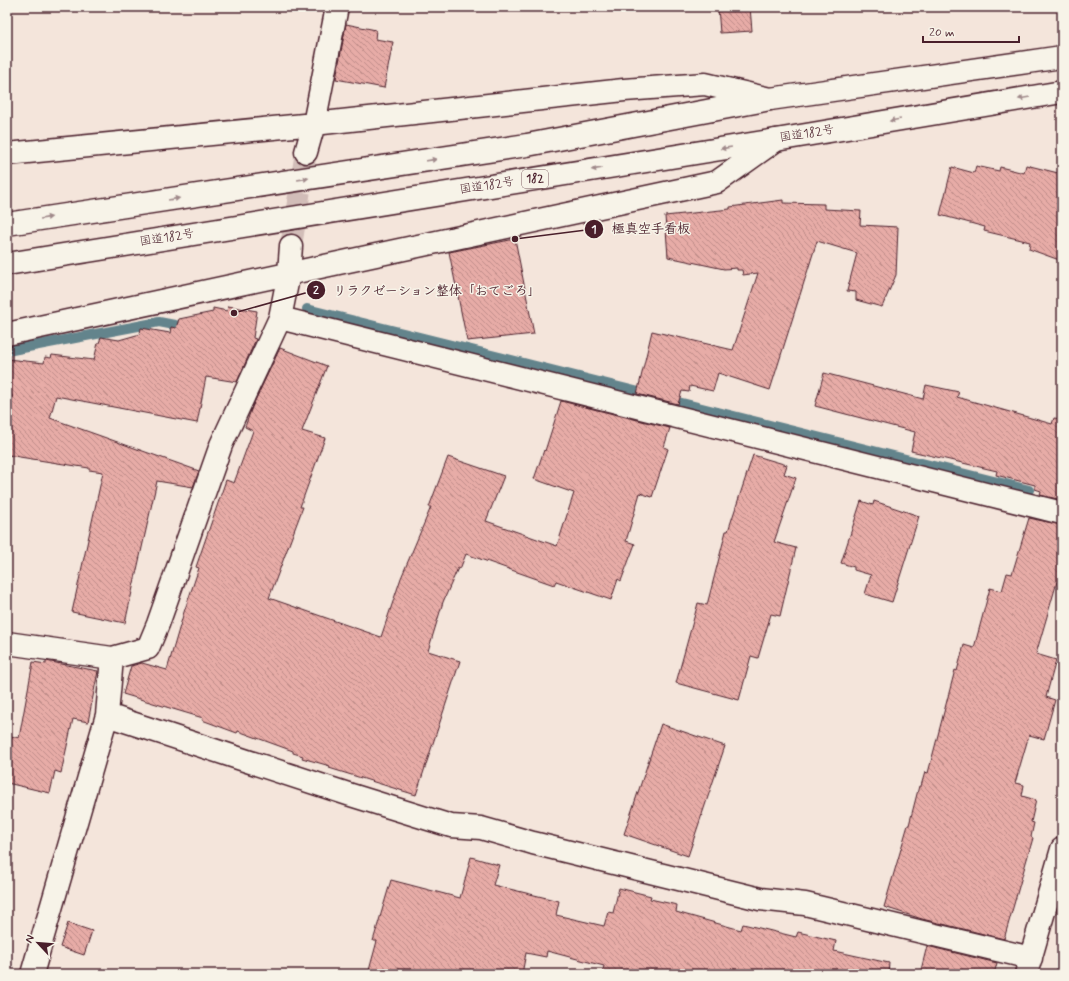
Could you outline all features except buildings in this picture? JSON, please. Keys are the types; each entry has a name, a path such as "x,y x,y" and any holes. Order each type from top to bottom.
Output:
{"main road":[{"path":"306,152 314,124 337,7"},
{"path":"7,224 527,145 770,99 1062,57"},
{"path":"7,154 314,124 624,90 705,84 770,99"},
{"name":"国道182号","path":"7,264 776,140 1062,92"},
{"path":"7,334 717,182 776,140"},
{"path":"7,643 112,658 148,648 158,624 221,445 280,318 290,273 291,246"},
{"path":"280,318 1062,513"},
{"path":"32,974 107,715 112,658"},
{"path":"107,715 350,795 451,826 481,828 534,843 760,899 805,904 1028,966 1062,849"}],"waterway":[{"path":"307,309 651,395"},
{"path":"7,351 159,322 190,328"},
{"path":"666,399 1029,490"}],"tunnel":[{"path":"291,246 306,152"}],"place":[{"name":"極真空手看板","path":"515,239"},
{"name":"リラクゼーション整体「おてごろ」","path":"234,313"}]}
